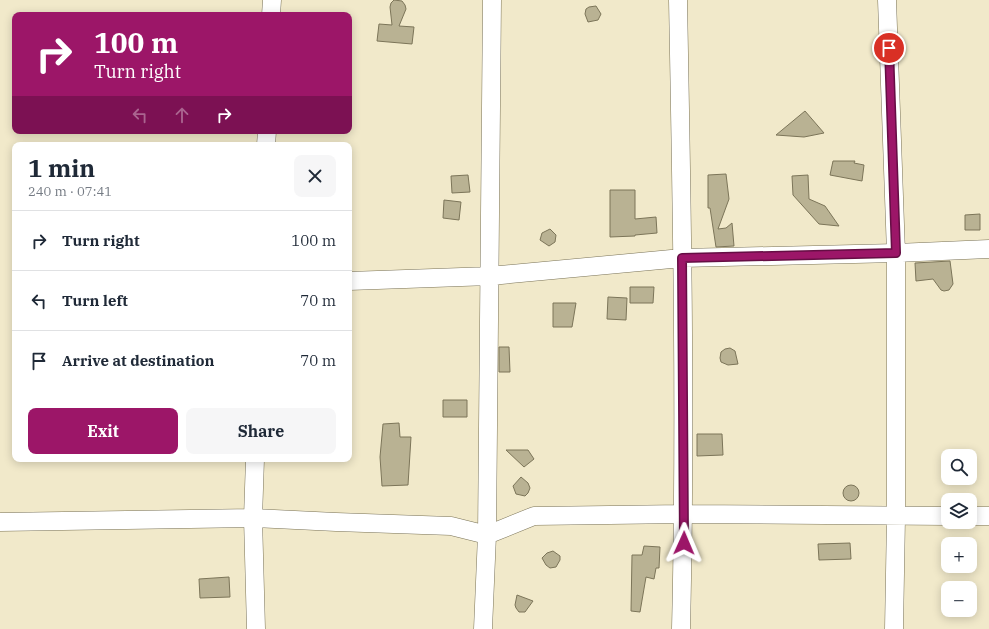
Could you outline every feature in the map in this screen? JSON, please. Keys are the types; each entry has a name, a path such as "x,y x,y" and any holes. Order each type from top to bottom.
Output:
{"street":[{"path":"271,12 272,0"},
{"path":"483,629 487,536 492,0"},
{"path":"678,0 684,514 681,629"},
{"path":"887,0 896,253 896,517 894,629"},
{"path":"352,281 490,276 682,258 896,253 989,249"},
{"path":"255,462 253,518 256,629"},
{"path":"0,522 253,518 451,526 487,536 534,516 684,514 896,517 941,516"},
{"path":"977,516 989,516"}],"building":[{"path":"394,0 402,1 406,9 399,26 414,27 412,44 377,41 379,24 392,25 390,7"},
{"path":"596,6 601,14 598,20 588,22 585,14 586,9"},
{"path":"805,111 824,133 804,137 776,135"},
{"path":"833,161 855,161 854,163 864,165 862,181 830,175"},
{"path":"726,174 729,199 718,229 726,228 732,223 734,246 716,247 710,208 708,208 708,175"},
{"path":"468,175 470,192 452,193 451,176"},
{"path":"808,175 809,199 825,206 839,226 819,224 793,195 792,176"},
{"path":"610,190 635,190 635,219 656,217 657,233 610,237"},
{"path":"444,200 461,202 459,220 443,218"},
{"path":"980,214 980,230 965,230 965,215"},
{"path":"550,229 556,235 555,242 549,246 540,240 542,233"},
{"path":"950,261 953,284 949,290 941,290 933,279 916,281 915,263"},
{"path":"630,287 654,287 653,303 630,303"},
{"path":"608,297 627,298 626,320 607,319"},
{"path":"553,303 576,303 572,327 553,327"},
{"path":"499,347 509,347 510,372 499,372"},
{"path":"730,348 735,351 738,364 728,365 721,362 721,352"},
{"path":"443,400 467,400 467,417 443,417"},
{"path":"399,423 400,437 411,437 408,485 382,486 380,457 383,424"},
{"path":"697,434 722,434 723,455 697,456"},
{"path":"506,450 528,450 534,459 524,467"},
{"path":"521,477 528,483 530,488 525,496 516,494 513,486"},
{"path":"851,485 857,487 859,493 857,499 851,501 845,499 843,493 845,487"},
{"path":"850,543 851,559 819,560 818,544"},
{"path":"644,546 660,547 659,568 656,568 654,579 646,577 640,612 631,611 632,555 642,555"},
{"path":"553,551 560,556 560,560 556,567 550,568 546,565 542,558 547,553"},
{"path":"229,577 230,597 200,598 199,579"},
{"path":"517,595 533,601 525,612 519,612 516,608 515,605"}],"route":[{"path":"684,543 682,258 896,253 889,48"}]}
